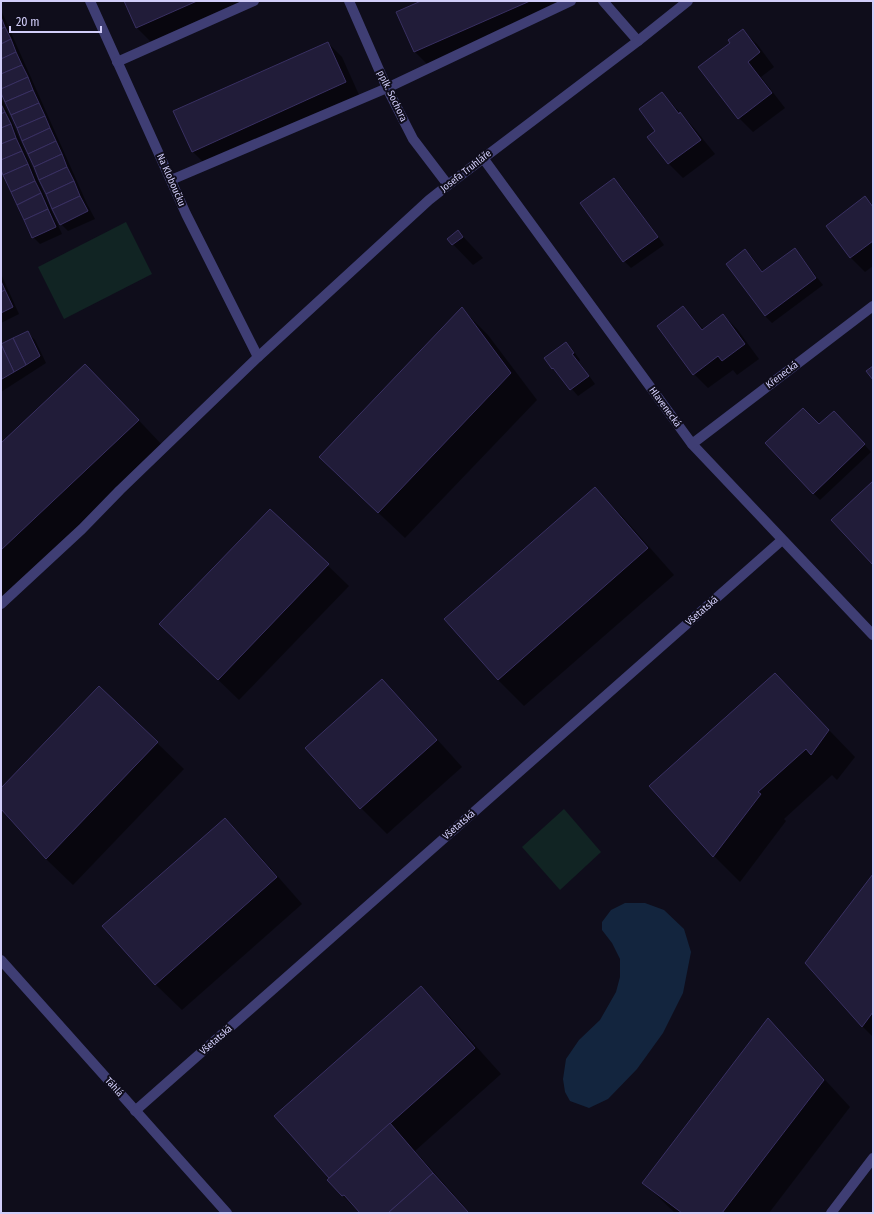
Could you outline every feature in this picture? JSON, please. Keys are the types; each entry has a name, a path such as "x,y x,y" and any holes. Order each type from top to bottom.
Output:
{"street":[{"name":"Na Kloboučku","path":"90,1 186,214 258,357"},
{"path":"117,62 254,1"},
{"name":"pplk. Sochora","path":"349,1 387,88 413,139 448,185"},
{"path":"171,180 387,88 571,1"},
{"path":"603,1 638,41"},
{"name":"Josefa Truhláře","path":"1,604 82,529 120,490 258,357 412,216 448,185 638,41 688,1"},
{"name":"Hlavenecká","path":"483,158 692,444 873,635"},
{"name":"Křenecká","path":"692,444 873,306"},
{"name":"Všetatská","path":"135,1111 782,540"},
{"name":"Táhlá","path":"1,960 227,1213"},
{"path":"831,1213 873,1158"}],"green space":[{"path":"126,222 152,274 64,319 38,267"},
{"path":"564,809 601,852 560,890 522,847"}],"water":[{"path":"625,903 645,903 664,910 684,929 691,952 683,993 663,1033 637,1069 608,1099 589,1108 570,1101 565,1092 563,1079 566,1059 579,1040 600,1020 616,992 620,977 620,959 612,943 602,930 602,922 611,910"}],"building":[{"path":"124,1 197,1 136,28"},
{"path":"421,1 530,1 414,52 396,12"},
{"path":"1,17 5,27 1,29"},
{"path":"5,27 11,39 1,44 1,29"},
{"path":"743,29 760,52 748,62 772,93 738,119 698,67 730,43 728,40"},
{"path":"11,39 16,52 1,59 1,44"},
{"path":"328,42 346,82 192,152 173,111"},
{"path":"16,52 22,65 1,74 1,59"},
{"path":"22,65 28,77 1,89 1,74"},
{"path":"28,77 33,90 5,102 1,89"},
{"path":"33,90 39,103 11,115 5,102"},
{"path":"662,92 679,114 680,112 701,140 668,164 647,137 655,131 639,109"},
{"path":"39,103 45,116 17,128 11,115"},
{"path":"1,104 5,112 1,114"},
{"path":"5,112 11,124 1,128 1,114"},
{"path":"45,116 50,128 22,141 17,128"},
{"path":"11,124 16,138 1,144 1,128"},
{"path":"50,128 56,141 28,154 22,141"},
{"path":"16,138 22,151 1,160 1,144"},
{"path":"56,141 62,154 34,167 28,154"},
{"path":"22,151 28,164 3,175 1,170 1,160"},
{"path":"62,154 67,167 39,180 34,167"},
{"path":"28,164 35,181 11,192 3,175"},
{"path":"67,167 74,181 46,194 39,180"},
{"path":"614,178 658,237 623,262 580,203"},
{"path":"35,181 41,193 17,205 11,192"},
{"path":"74,181 80,196 52,209 46,194"},
{"path":"41,193 48,209 24,220 17,205"},
{"path":"80,196 88,211 60,225 52,209"},
{"path":"865,196 873,207 873,241 850,258 826,226"},
{"path":"48,209 56,227 32,238 24,220"},
{"path":"458,230 463,237 452,245 447,239"},
{"path":"795,248 816,278 765,316 726,264 745,249 762,272"},
{"path":"1,281 5,290 1,292"},
{"path":"5,290 13,307 1,313 1,292"},
{"path":"683,306 702,330 723,314 745,344 722,361 718,356 693,375 657,326"},
{"path":"462,307 511,373 378,513 319,457"},
{"path":"28,331 40,356 26,365 13,338"},
{"path":"13,338 26,365 14,372 1,344"},
{"path":"566,342 574,353 572,354 589,376 570,390 544,358"},
{"path":"1,344 14,372 2,379 1,377"},
{"path":"85,364 139,420 1,550 1,443"},
{"path":"873,366 873,380 866,371"},
{"path":"803,408 819,424 834,411 865,444 813,494 765,443"},
{"path":"873,481 873,565 831,520"},
{"path":"595,487 648,548 498,680 444,619"},
{"path":"270,509 329,564 218,680 159,624"},
{"path":"775,673 829,730 811,755 806,749 758,792 761,794 713,857 649,786"},
{"path":"382,679 437,740 360,809 305,748"},
{"path":"99,686 158,742 46,859 1,809 1,788"},
{"path":"225,818 277,877 155,985 102,926"},
{"path":"873,874 873,1012 862,1027 805,963"},
{"path":"421,986 475,1048 329,1178 274,1116"},
{"path":"768,1018 824,1080 722,1213 682,1213 642,1183"},
{"path":"390,1123 433,1173 388,1213 360,1213 344,1195 342,1196 327,1180"},
{"path":"433,1173 469,1213 388,1213"}]}
